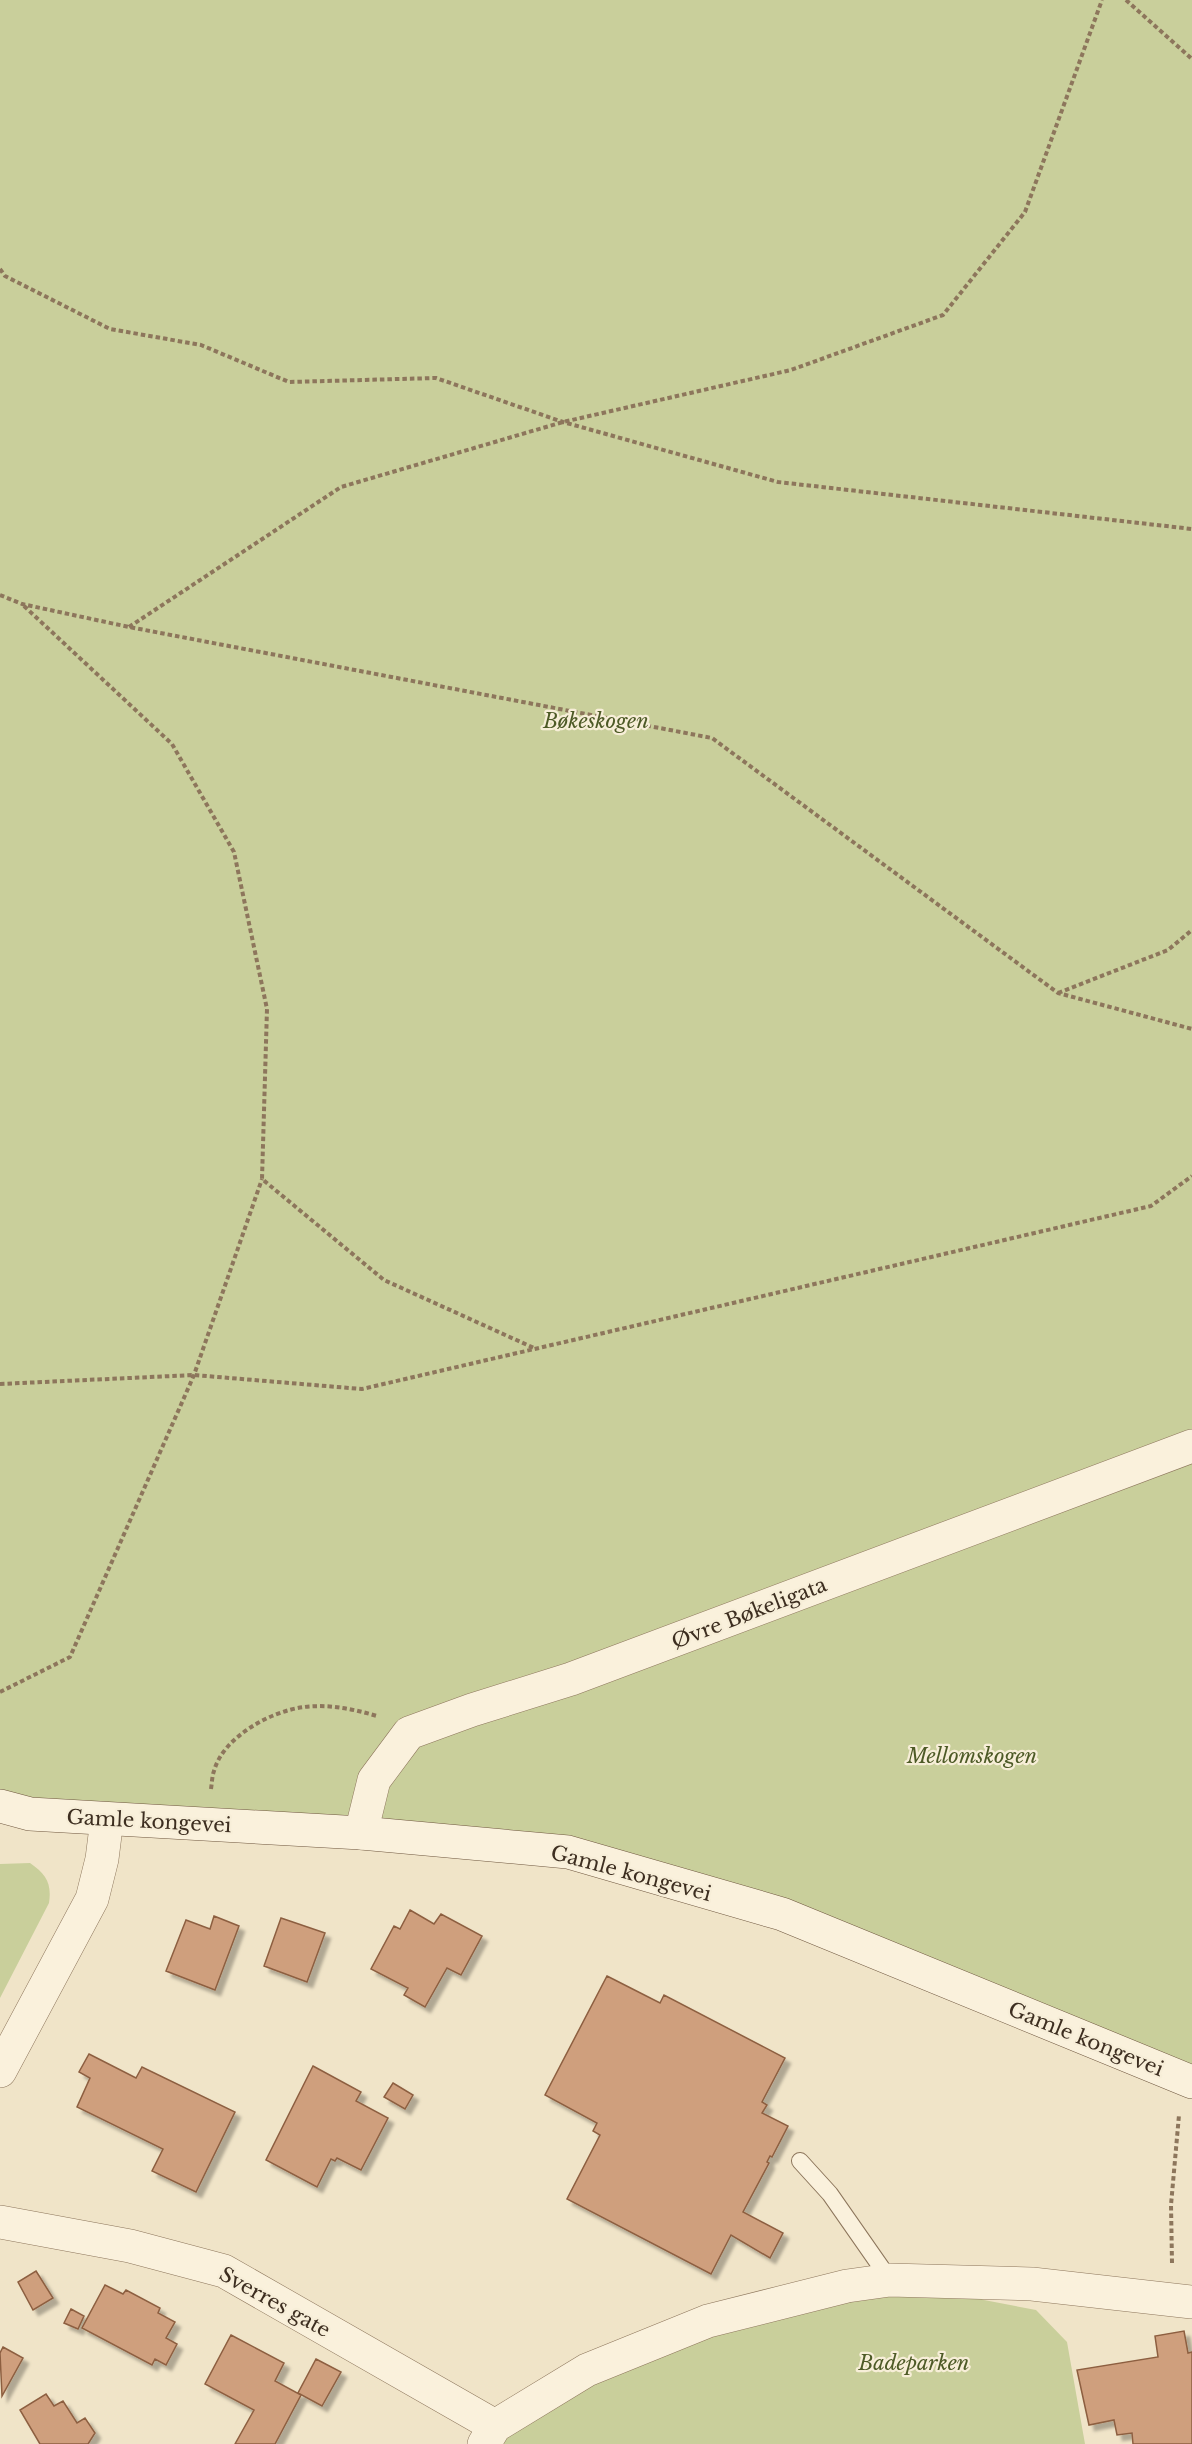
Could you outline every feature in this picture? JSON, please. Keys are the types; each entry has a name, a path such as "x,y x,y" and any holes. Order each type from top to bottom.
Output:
{"street":[{"name":"Øvre Bøkeligata","path":"362,1833 374,1780 409,1733 472,1710 571,1679 1192,1446"},
{"name":"Gamle kongevei","path":"0,1806 30,1814 362,1833 568,1852 782,1914 1190,2082"},
{"path":"0,2071 92,1899 108,1819"},
{"name":"Sverres gate","path":"0,2222 130,2246 224,2271 490,2435"},
{"path":"490,2435 587,2370 708,2321 847,2286 890,2280 1032,2284 1182,2301"}],"lane":[{"path":"800,2161 830,2194 890,2280"}],"path":[{"path":"129,627 341,487 563,422 791,370 943,315 1025,212 1102,0"},
{"path":"1126,0 1192,58"},
{"path":"0,269 5,276 110,328 201,345 289,382 436,378 563,422 778,482 1192,529"},
{"path":"0,595 22,604 129,627 712,738 1058,993 1192,1029"},
{"path":"0,1692 70,1657 194,1376 262,1179 267,1009 234,852 172,744 22,604"},
{"path":"1058,993 1168,950 1192,930"},
{"path":"0,1384 194,1376 362,1389 1151,1206 1192,1176"},
{"path":"262,1179 384,1280 534,1348"},
{"path":"210,1795 214,1769 226,1749 244,1732 271,1715 303,1707 325,1706 351,1708 378,1716"},
{"path":"1182,2301 1172,2194 1178,2120 1190,2082"}],"green space":[{"name":"Bøkeskogen","path":"0,0 1192,0 1192,2082 568,1852 0,1806"},
{"path":"30,1863 40,1871 49,1884 49,1903 0,1998 0,1864"},
{"name":"Badeparken","path":"932,2281 984,2300 1036,2310 1067,2342 1085,2444 498,2444 606,2363"}],"building":[{"path":"410,1910 434,1924 441,1914 482,1936 461,1975 447,1968 425,2007 404,1995 408,1988 371,1969 394,1926 400,1929"},
{"path":"214,1916 239,1926 215,1990 166,1971 186,1920 210,1929"},
{"path":"281,1918 325,1933 307,1982 264,1966"},
{"path":"607,1976 660,2003 664,1995 785,2058 762,2102 767,2105 762,2113 788,2126 772,2157 770,2156 767,2162 769,2163 743,2212 783,2233 770,2258 731,2235 711,2274 567,2199 600,2135 593,2131 597,2123 545,2095"},
{"path":"89,2054 136,2078 142,2067 235,2112 196,2192 152,2171 163,2149 77,2107 90,2078 79,2072"},
{"path":"313,2066 361,2092 356,2101 388,2118 361,2170 337,2158 335,2161 331,2159 317,2187 266,2160"},
{"path":"393,2083 413,2095 405,2109 384,2097"},
{"path":"36,2271 53,2298 33,2310 18,2282"},
{"path":"105,2285 123,2294 126,2290 160,2308 158,2313 175,2322 166,2338 177,2344 166,2365 155,2359 152,2365 82,2328"},
{"path":"71,2309 84,2316 78,2329 64,2323"},
{"path":"1184,2331 1188,2353 1192,2352 1192,2444 1133,2444 1132,2433 1117,2435 1114,2420 1089,2425 1077,2370 1158,2357 1155,2336"},
{"path":"231,2335 284,2363 275,2381 301,2395 275,2444 235,2444 254,2410 205,2384"},
{"path":"3,2347 23,2358 2,2396 0,2353"},
{"path":"316,2359 341,2372 322,2406 298,2393"},
{"path":"46,2394 54,2406 63,2401 77,2423 85,2418 95,2433 88,2444 40,2444 20,2410"}],"park label":[{"name":"Mellomskogen","path":"972,1756"}]}
